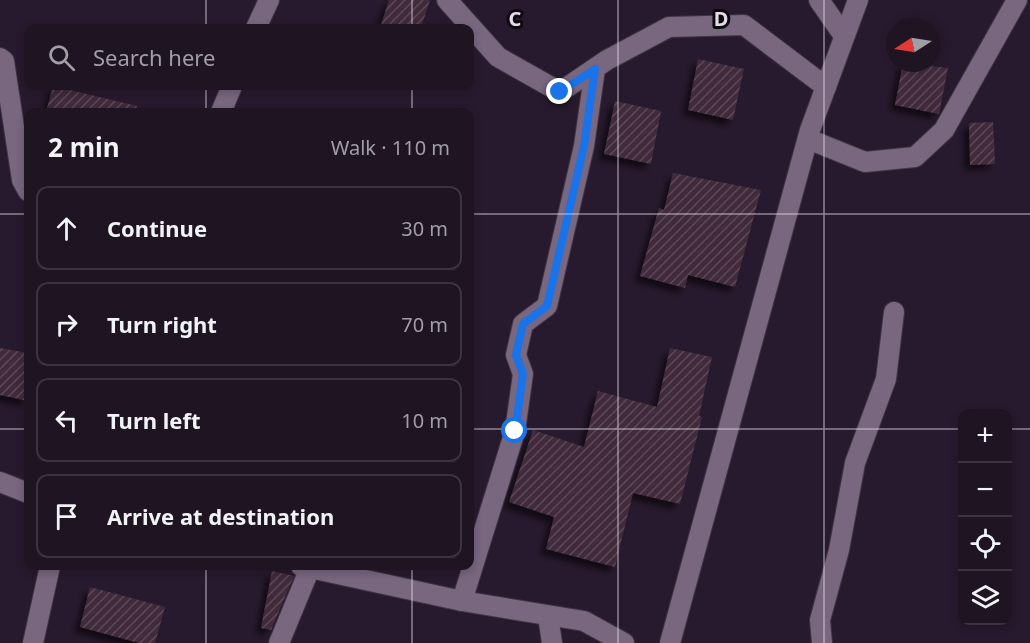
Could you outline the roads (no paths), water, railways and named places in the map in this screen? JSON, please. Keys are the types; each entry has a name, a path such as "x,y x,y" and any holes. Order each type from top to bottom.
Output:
{"street":[{"path":"258,24 269,0"},
{"path":"447,0 468,24"},
{"path":"819,0 844,36"},
{"path":"670,643 808,139 858,0"},
{"path":"808,139 865,162 915,157 944,130 1017,0"},
{"path":"474,30 498,57 560,92 595,69 669,27 744,25 826,87"},
{"path":"0,58 4,61 24,183"},
{"path":"474,563 515,431 523,374 516,355 523,324 547,306 584,146 595,69"},
{"path":"223,108 230,90"},
{"path":"822,643 820,620 839,550 855,463 886,379 894,312"},
{"path":"0,482 24,491"},
{"path":"33,643 49,570"},
{"path":"279,643 304,570"},
{"path":"319,570 462,601 584,621 624,643"},
{"path":"462,601 472,570"},
{"path":"548,616 552,643"}]}
